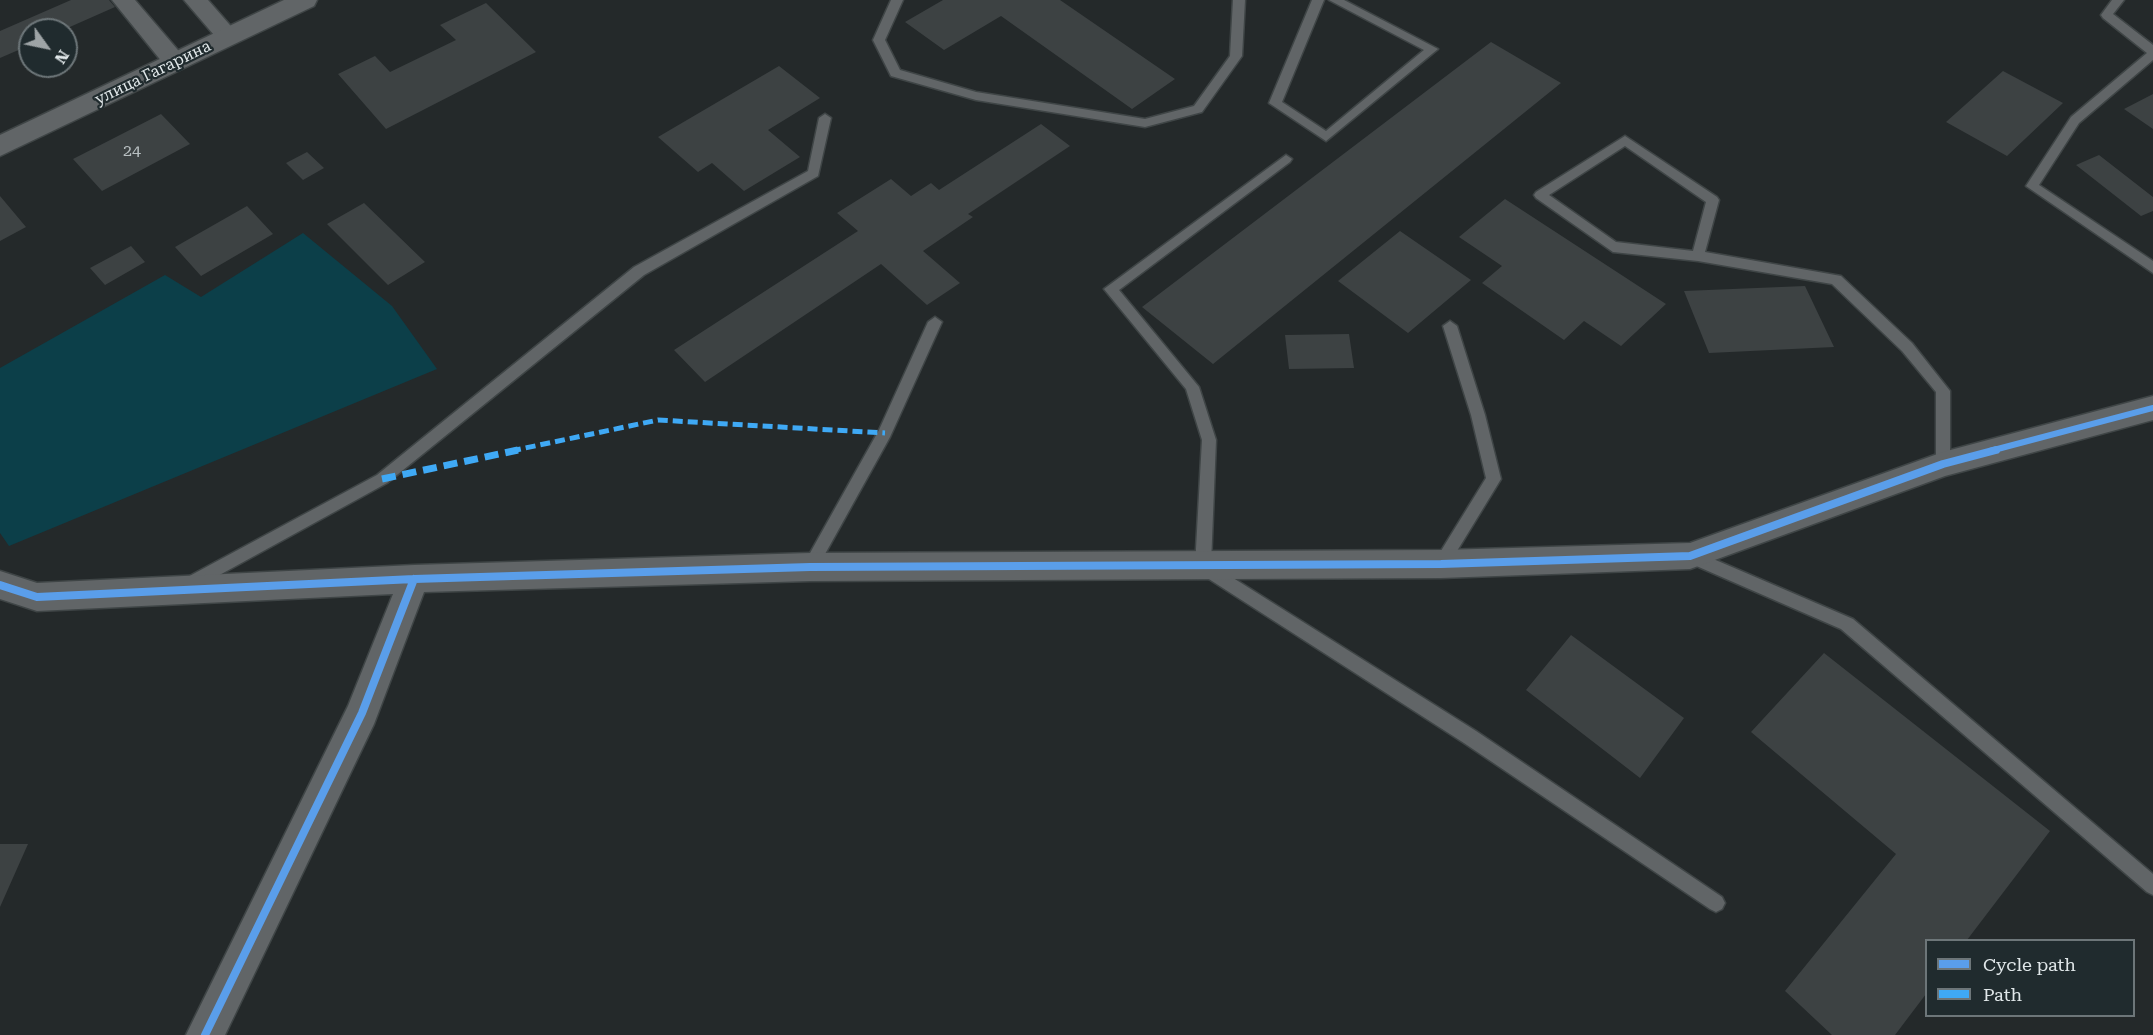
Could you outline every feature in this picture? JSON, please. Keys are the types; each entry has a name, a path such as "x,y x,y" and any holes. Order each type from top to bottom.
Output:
{"main road":[{"name":"улица Гагарина","path":"0,146 305,0"}],"street":[{"path":"123,0 175,62"},
{"path":"195,0 228,37"},
{"path":"0,585 37,597 414,579 810,567 1203,567 1441,564 1690,556 1944,464 2153,408"},
{"path":"205,1035 362,713 414,579"}],"lane":[{"path":"897,0 879,40 896,73 976,96 1145,123 1198,109 1236,56 1239,0"},
{"path":"1318,0 1275,103 1326,137 1432,49 1335,0"},
{"path":"2118,0 2107,15 2153,53 2075,120 2032,186 2153,268"},
{"path":"178,590 382,479 639,271 814,173 825,118"},
{"path":"1698,256 1713,200 1625,141 1540,195 1613,247 1698,256 1836,280 1906,347 1943,391 1944,464"},
{"path":"1286,159 1111,289 1191,387 1209,440 1203,567 1470,737 1716,903"},
{"path":"810,567 885,433 935,322"},
{"path":"1441,564 1494,479 1478,415 1450,326"},
{"path":"1690,556 1847,624 2153,886"}],"shaded area":[{"path":"303,233 392,306 437,369 9,546 0,533 0,368 165,275 201,297"}],"building":[{"path":"71,0 109,0 115,7 78,23 78,18 30,18"},
{"path":"943,0 1060,0 1175,79 1132,109 1001,16 944,50 905,22"},
{"path":"486,3 536,52 386,129 338,74 375,56 390,72 456,40 440,25"},
{"path":"18,23 18,50 0,58 0,31"},
{"path":"1491,42 1561,83 1213,364 1142,307"},
{"path":"779,66 820,98 768,130 800,157 744,191 712,163 698,172 658,137"},
{"path":"2003,71 2063,103 2007,156 1946,122"},
{"path":"2153,94 2153,129 2124,109"},
{"path":"161,114 190,144 102,191 73,159"},
{"path":"1041,124 1070,146 968,214 973,217 923,251 960,283 927,305 881,264 705,382 674,350 858,231 837,213 891,179 911,196 931,183 939,190"},
{"path":"307,152 324,168 303,180 286,163"},
{"path":"2099,155 2153,197 2153,211 2141,216 2076,165"},
{"path":"0,196 26,227 0,241"},
{"path":"1505,199 1666,304 1621,346 1584,321 1564,340 1482,283 1502,266 1459,237"},
{"path":"364,203 425,262 388,285 327,224"},
{"path":"247,206 273,234 201,276 175,247"},
{"path":"1400,231 1471,280 1408,333 1338,281"},
{"path":"131,246 145,262 105,285 90,268"},
{"path":"1805,286 1834,347 1709,353 1684,291"},
{"path":"1349,334 1354,368 1289,369 1285,335"},
{"path":"1571,635 1684,718 1640,778 1526,690"},
{"path":"1824,653 2050,831 1968,939 1925,939 1925,995 1895,1035 1832,1035 1785,991 1896,854 1751,732"},
{"path":"0,844 28,844 0,907"}],"marked path":[{"path":"382,479 658,420 885,433"}],"cycle path":[{"path":"0,585 37,597 414,579 810,567 1441,564 1690,556 1943,464 2153,408"},
{"path":"205,1035 362,713 414,579"}]}
